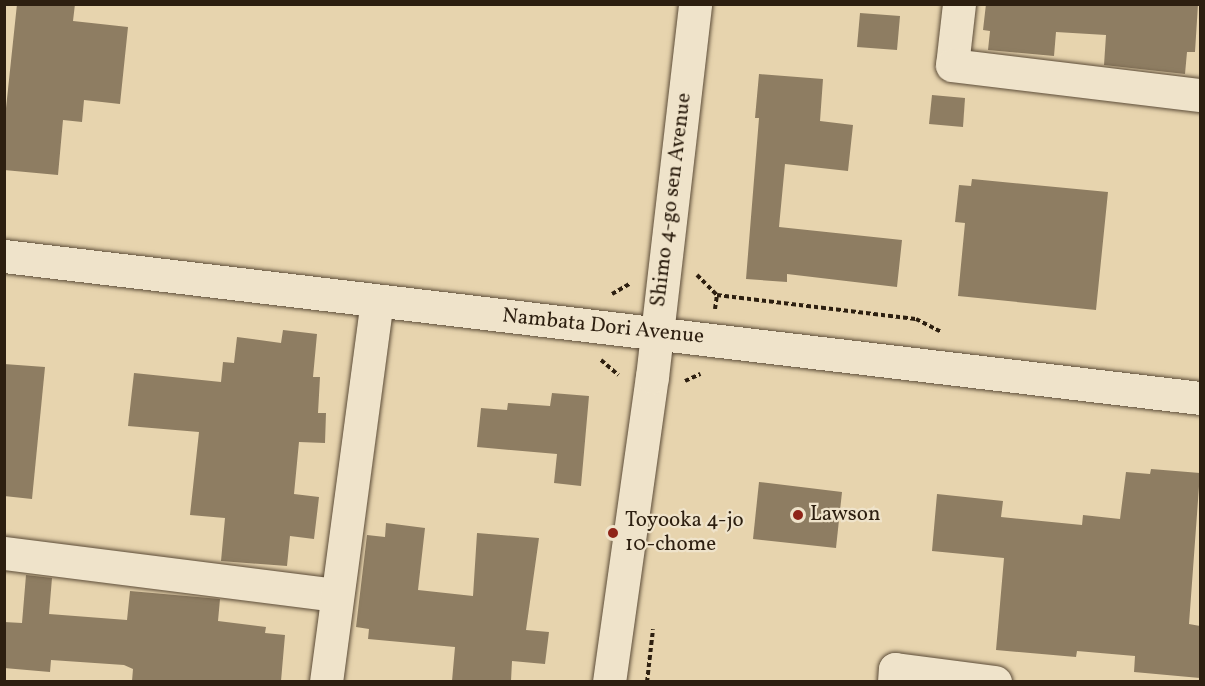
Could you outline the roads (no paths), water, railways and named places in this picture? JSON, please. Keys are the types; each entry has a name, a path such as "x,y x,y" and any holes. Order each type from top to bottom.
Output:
{"street":[{"name":"Shimo 4-go sen Avenue","path":"609,681 656,332 695,4"},
{"path":"959,4 952,65 1200,95"},
{"name":"Nambata Dori Avenue","path":"4,256 376,302 656,332 1200,398"},
{"path":"326,681 376,302"},
{"path":"4,553 336,595"},
{"path":"894,681 895,669 995,681"}],"place":[{"name":"Lawson","path":"798,515"},
{"name":"Toyooka 4-jo 10-chome","path":"613,533"}]}
